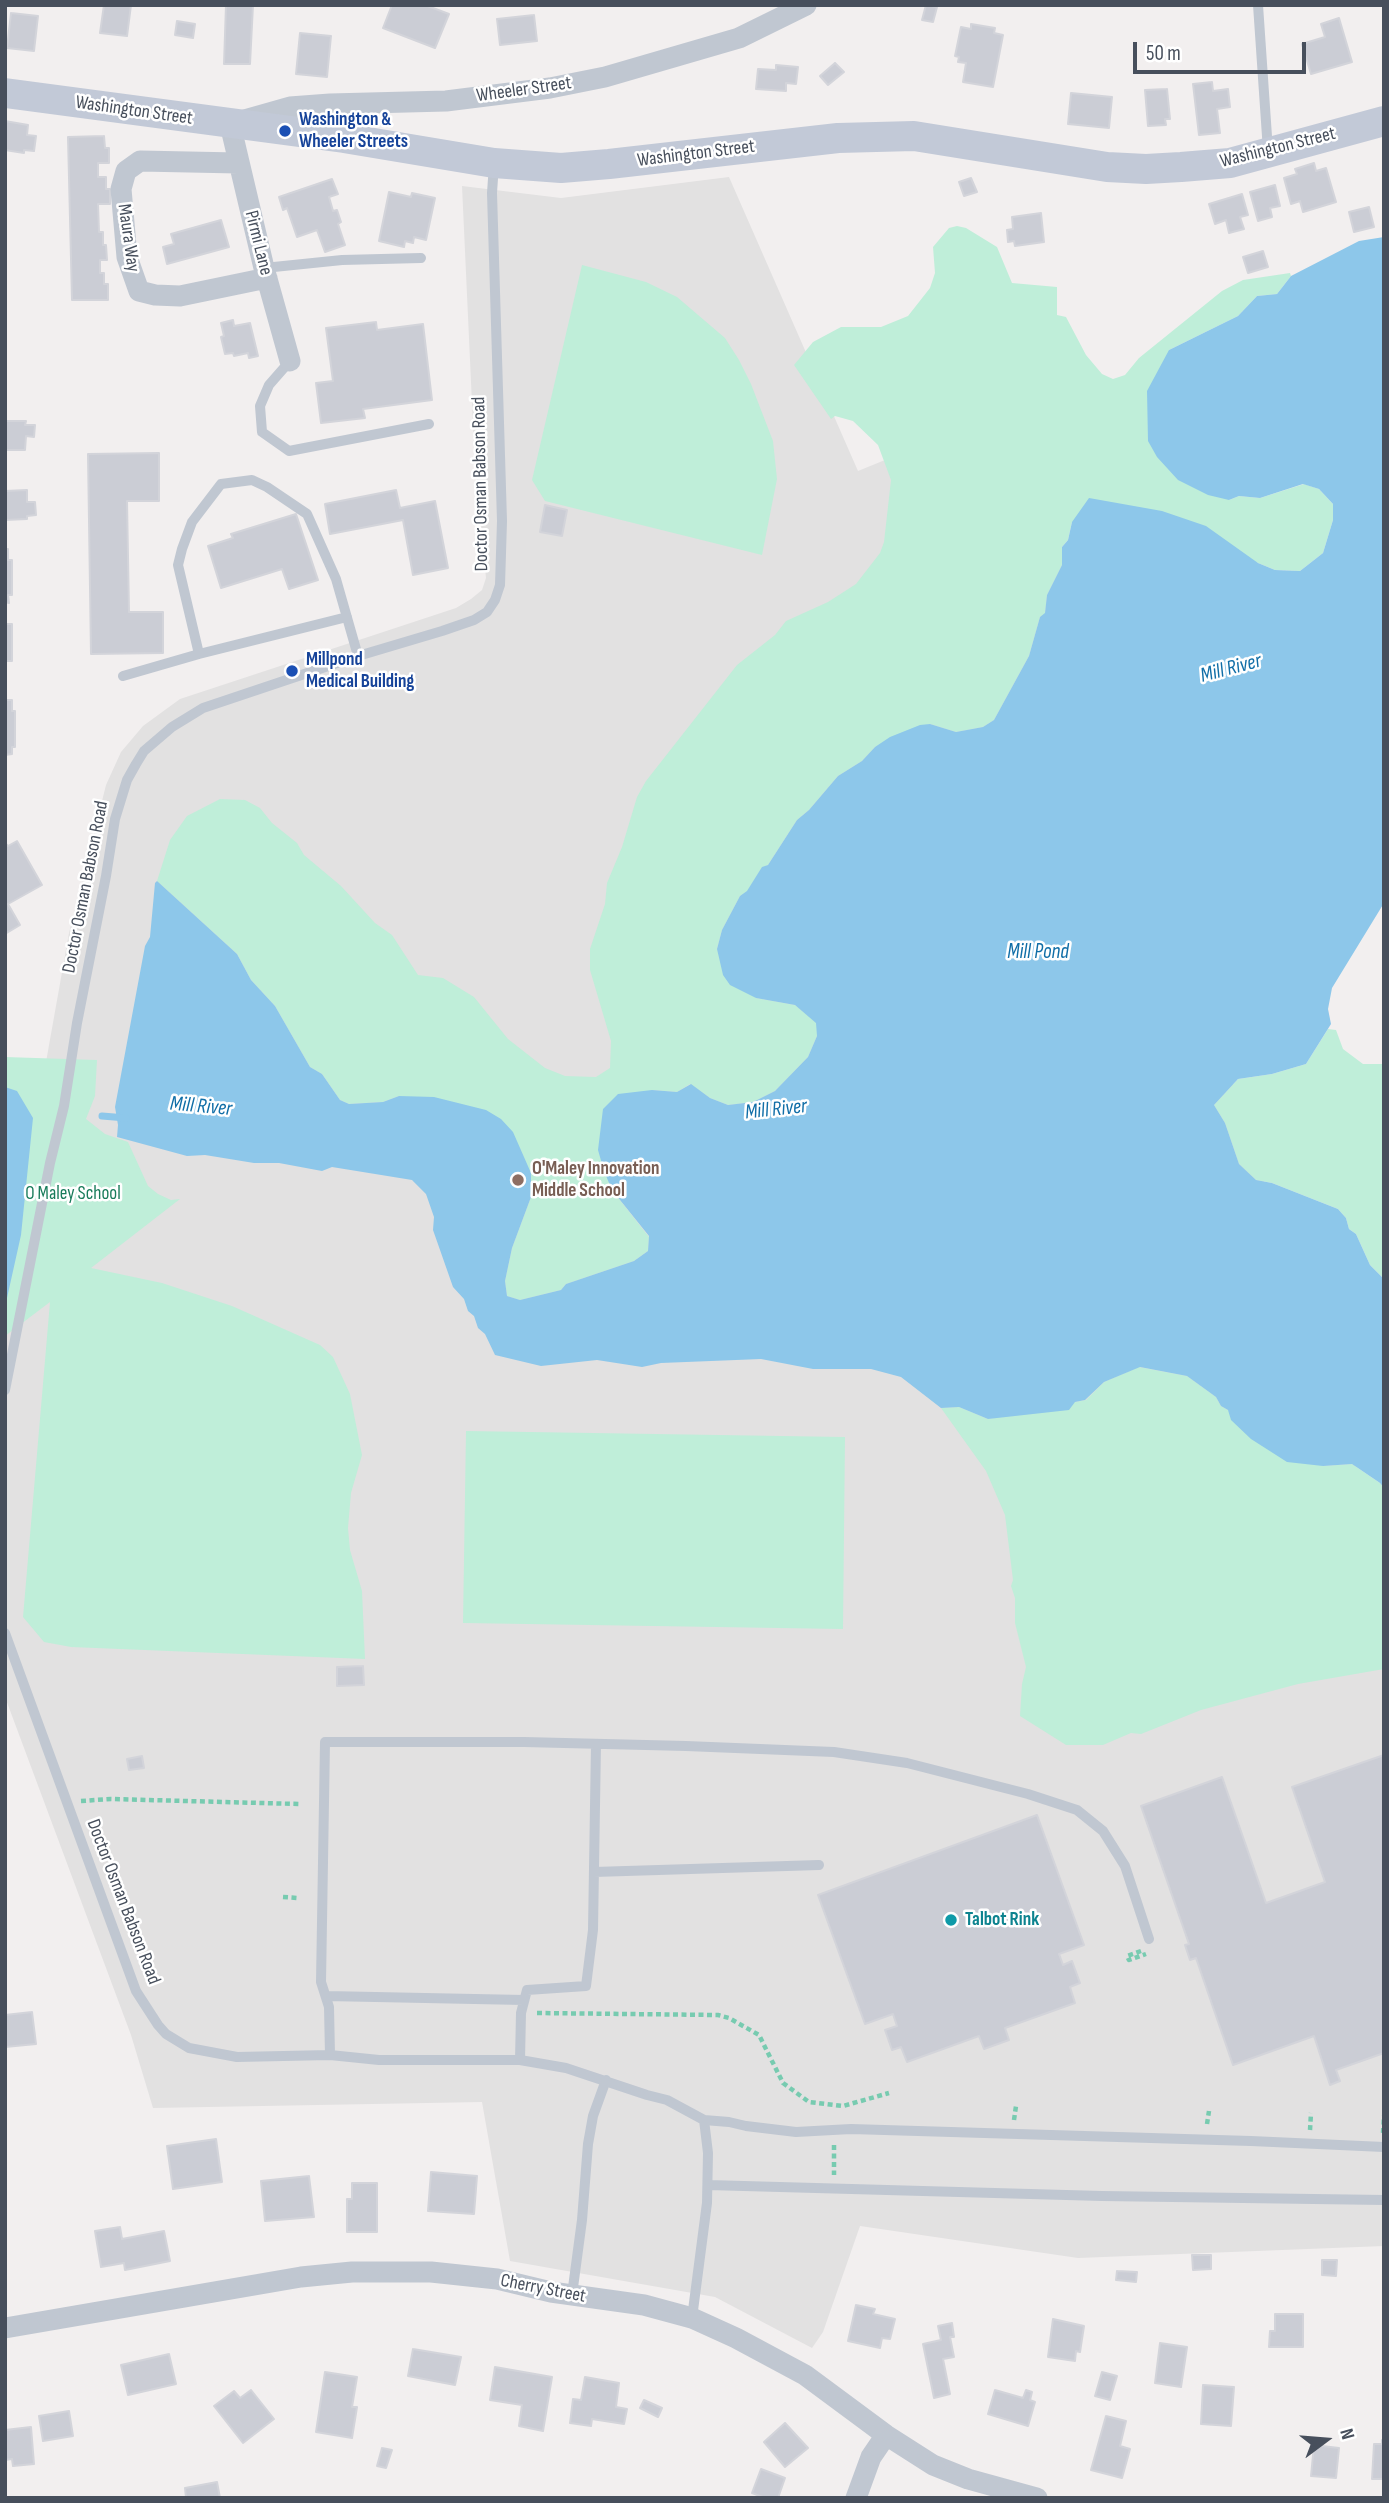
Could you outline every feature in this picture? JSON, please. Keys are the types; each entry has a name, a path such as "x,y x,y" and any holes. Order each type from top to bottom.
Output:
{"main road":[{"name":"Washington Street","path":"5,93 344,138 494,163 561,168 838,138 914,136 1107,167 1146,169 1230,163 1384,121"}],"street":[{"name":"Wheeler Street","path":"230,124 290,107 446,101 550,88 605,77 739,38 806,5"},
{"name":"Pirmi Lane","path":"230,124 290,361"},
{"name":"Maura Way","path":"238,163 149,160 140,161 126,171 121,189 127,257 139,291 155,295 180,296 266,273"},
{"name":"Cherry Street","path":"5,2328 187,2299 301,2277 352,2272 431,2272 498,2279 572,2295 644,2305 692,2318 737,2338 805,2375 886,2435 933,2465 968,2479 1037,2498"},
{"path":"856,2498 871,2457 886,2435"}],"lane":[{"path":"1258,5 1269,153"},
{"name":"Doctor Osman Babson Road","path":"5,1390 50,1163 64,1106 115,819 127,779 144,751 172,727 203,708 474,620 487,612 495,600 500,585 502,521 492,193 494,163"},
{"path":"266,273 342,260 421,258"},
{"path":"290,361 269,385 260,406 262,432 289,451 429,424"},
{"path":"199,654 178,565 192,522 221,484 252,480 267,486 307,514 337,579 358,656"},
{"path":"123,676 347,617"},
{"name":"Doctor Osman Babson Road","path":"5,1633 136,1991 166,2034 189,2048 227,2056 330,2055 379,2060 520,2060 566,2068 667,2100 704,2120"},
{"path":"330,2055 329,2007 321,1982 324,1742 596,1744 834,1752 907,1763 1028,1794 1077,1810 1103,1831 1125,1866 1149,1939"},
{"path":"520,2060 521,2013 527,1990 586,1986 593,1930 596,1744"},
{"path":"594,1872 819,1865"},
{"path":"326,1996 524,2000"},
{"path":"572,2295 588,2144 593,2116 606,2081"},
{"path":"692,2318 708,2185 704,2120 796,2132 851,2129 1384,2147"},
{"path":"708,2185 1102,2196 1384,2200"}],"path":[{"path":"67,1805 87,1799 299,1804"},
{"path":"283,1897 297,1898"},
{"path":"1142,1951 1127,1956 1129,1960 1148,1954"},
{"path":"533,2013 718,2015 729,2018 759,2035 783,2083 809,2102 843,2106 889,2093"}],"shaded area":[{"name":"O'Maley Innovation Middle School","path":"729,177 858,471 1015,407 1384,1554 1384,2246 1078,2258 860,2226 823,2332 812,2348 715,2297 510,2261 482,2102 153,2108 131,2035 5,1697 5,1292 69,933 106,785 121,752 143,726 180,699 456,608 482,590 486,578 474,447 462,186 561,198"}],"green space":[{"path":"949,228 966,228 997,247 1012,283 1057,287 1057,315 1066,317 1086,355 1102,374 1113,379 1125,375 1139,358 1222,291 1243,280 1290,273 1291,276 1277,294 1257,296 1238,316 1169,350 1229,500 1239,496 1260,498 1304,484 1319,489 1333,504 1333,520 1323,553 1300,571 1275,570 1258,563 1072,522 1068,540 1062,547 1062,565 1047,595 1045,614 1040,617 1029,656 994,720 983,727 956,732 930,724 875,747 862,761 838,776 797,820 768,865 762,868 747,892 740,896 722,930 717,949 756,998 795,1005 817,1023 817,1036 808,1057 775,1091 753,1102 728,1105 710,1098 690,1084 677,1092 652,1090 612,1190 649,1237 648,1251 634,1261 566,1284 561,1290 520,1300 507,1296 505,1281 512,1248 531,1197 399,1096 383,1102 349,1104 340,1100 322,1074 310,1067 275,1006 251,980 237,954 157,881 170,840 187,816 220,799 245,800 260,808 272,823 297,843 304,855 341,886 375,923 392,935 418,975 443,978 474,997 508,1039 545,1068 565,1076 596,1077 610,1068 611,1041 590,970 590,949 605,904 607,883 622,847 637,797 646,781 737,665 775,635 786,621 828,602 856,584 880,553 884,542 891,480 878,445 853,421 835,416 831,419 794,365 813,342 841,327 881,327 908,316 930,288 935,273 933,247"},
{"path":"582,265 646,282 677,297 725,338 739,360 773,441 777,479 762,555 545,501 532,480"},
{"path":"1328,1029 1336,1030 1343,1049 1363,1064 1384,1064 1384,1279 1370,1265 1356,1234 1349,1229 1346,1218 1338,1209 1272,1183 1256,1180 1239,1164 1225,1123 1214,1105 1238,1079 1272,1074 1306,1064"},
{"name":"O Maley School","path":"5,1057 97,1060 95,1096 86,1119 105,1134 128,1142 148,1186 171,1200 180,1199 91,1268 162,1283 232,1306 320,1345 333,1357 350,1394 362,1455 351,1493 348,1528 350,1550 362,1591 365,1659 71,1647 44,1642 23,1617 50,1302 5,1336"},
{"path":"1139,1367 1187,1376 1216,1397 1221,1406 1323,1466 1352,1464 1380,1483 1384,1488 1384,1669 1298,1684 1201,1710 1141,1734 1131,1733 1103,1745 1066,1745 1020,1716 1026,1667 1015,1623 1015,1598 1011,1586 1013,1580 1005,1515 986,1471 941,1408 959,1407 988,1419 1086,1400 1104,1382"},
{"path":"466,1431 845,1437 843,1629 463,1623"}],"water":[{"name":"Mill Pond","path":"1384,237 1384,903 1332,988 1328,1009 1331,1024 1306,1064 1272,1074 1238,1079 1214,1105 1225,1123 1239,1164 1256,1180 1272,1183 1338,1209 1346,1218 1349,1229 1356,1234 1370,1265 1384,1279 1384,1488 1352,1464 1323,1466 1287,1462 1251,1439 1231,1420 1228,1410 1221,1406 1216,1397 1187,1376 1140,1367 1104,1382 1085,1400 1075,1402 1069,1410 988,1419 959,1407 941,1408 901,1377 871,1369 813,1369 761,1359 661,1363 642,1367 597,1360 541,1366 495,1355 485,1334 478,1328 474,1316 468,1311 464,1299 453,1287 433,1230 434,1217 426,1194 412,1180 332,1167 322,1171 279,1163 254,1163 205,1155 187,1156 117,1137 115,1107 145,946 150,937 157,881 237,954 251,980 275,1006 310,1067 322,1074 340,1100 349,1104 383,1102 399,1096 434,1097 486,1110 501,1119 513,1132 531,1173 531,1197 512,1248 505,1281 507,1296 520,1300 561,1290 566,1284 634,1261 648,1251 649,1236 612,1190 604,1171 598,1150 603,1109 618,1094 652,1090 677,1092 691,1084 710,1098 728,1105 753,1102 775,1091 808,1057 817,1036 816,1023 795,1005 756,998 730,985 723,975 717,949 722,930 740,896 747,891 762,867 768,865 797,820 838,776 862,761 875,747 890,737 920,725 930,724 956,732 983,727 994,720 1029,656 1040,617 1045,613 1047,595 1062,565 1062,547 1068,540 1072,522 1089,498 1162,511 1206,526 1258,563 1275,570 1300,571 1323,553 1333,520 1333,504 1319,489 1303,484 1260,498 1239,496 1229,500 1208,495 1178,480 1157,457 1148,441 1147,391 1169,350 1238,316 1257,296 1277,294 1291,276 1359,241"},
{"path":"5,1087 17,1091 33,1118 21,1235 5,1307"}],"building":[{"path":"104,5 131,5 127,36 100,33"},
{"path":"226,5 253,5 250,64 224,64"},
{"path":"392,5 425,5 449,14 435,48 383,28"},
{"path":"926,5 937,7 933,22 922,20"},
{"path":"11,13 38,16 34,51 7,48"},
{"path":"534,15 537,41 500,45 497,19"},
{"path":"1339,18 1352,62 1311,74 1302,44 1325,37 1321,24"},
{"path":"177,21 195,24 193,38 175,35"},
{"path":"971,24 995,28 994,33 1003,35 993,87 963,82 966,63 958,62 959,57 955,56 961,27 971,29"},
{"path":"300,33 331,36 327,77 296,74"},
{"path":"835,63 844,72 828,85 820,76"},
{"path":"776,65 798,67 796,84 786,83 786,91 756,89 758,69 776,70"},
{"path":"1212,82 1213,91 1228,89 1230,107 1217,109 1220,133 1199,135 1193,84"},
{"path":"1167,89 1170,119 1165,119 1166,125 1148,126 1145,90"},
{"path":"1071,93 1112,97 1109,128 1068,124"},
{"path":"5,121 28,125 27,135 36,136 34,151 24,150 24,153 5,150"},
{"path":"104,136 105,148 109,148 109,163 98,163 98,177 106,177 106,189 110,189 110,204 98,204 99,232 103,232 107,260 100,260 100,273 104,273 104,284 108,284 108,300 72,300 68,137"},
{"path":"1314,163 1316,171 1326,168 1336,202 1303,212 1300,201 1291,204 1284,178 1297,174 1295,169"},
{"path":"971,178 977,192 964,196 959,182"},
{"path":"332,179 338,194 329,197 333,211 337,210 341,222 338,224 345,245 325,252 317,230 297,237 287,208 283,210 279,197"},
{"path":"1275,185 1280,206 1270,208 1272,217 1258,221 1250,192"},
{"path":"389,192 411,197 412,193 435,198 426,240 414,237 413,243 405,241 404,247 379,241"},
{"path":"1242,194 1248,215 1240,217 1244,229 1229,233 1226,220 1215,224 1209,204"},
{"path":"1369,207 1374,227 1354,232 1349,212"},
{"path":"1041,213 1044,242 1015,246 1014,241 1008,242 1007,230 1013,229 1012,217"},
{"path":"221,220 229,247 167,264 163,247 174,244 171,234"},
{"path":"1263,251 1268,267 1248,273 1243,257"},
{"path":"233,320 234,326 250,323 258,356 249,358 248,353 234,356 233,353 225,354 221,323"},
{"path":"376,322 377,330 423,324 432,400 363,409 365,418 321,423 316,383 333,381 326,328"},
{"path":"5,421 26,421 25,425 35,425 34,437 26,436 25,450 5,450"},
{"path":"159,453 159,501 127,501 129,612 163,612 163,653 91,654 88,454"},
{"path":"27,490 27,502 35,502 36,515 27,516 27,519 5,520 5,491"},
{"path":"396,490 400,508 435,501 448,568 413,575 403,520 330,534 325,504"},
{"path":"545,505 567,510 562,536 540,532"},
{"path":"296,514 318,580 289,589 282,569 221,588 208,546 233,538 231,534"},
{"path":"5,549 8,549 8,560 12,560 12,595 8,595 9,603 5,602"},
{"path":"5,624 12,624 12,661 5,661"},
{"path":"5,700 12,700 12,711 15,711 15,747 12,747 12,754 5,755"},
{"path":"17,841 42,885 8,904 20,925 5,934 5,843 8,846"},
{"path":"363,1666 364,1685 337,1686 337,1667"},
{"path":"1384,1755 1384,2053 1336,2070 1340,2081 1330,2085 1314,2036 1233,2065 1196,1958 1190,1960 1185,1945 1189,1944 1141,1806 1222,1777 1266,1903 1325,1882 1292,1787"},
{"path":"142,1756 144,1768 129,1770 127,1759"},
{"name":"Talbot Rink","path":"1037,1815 1084,1945 1059,1954 1063,1965 1072,1961 1080,1983 1070,1987 1075,2003 1005,2028 1009,2040 984,2049 979,2036 907,2062 901,2047 892,2050 885,2030 897,2026 893,2014 865,2024 818,1895"},
{"path":"32,2012 36,2044 5,2047 5,2015"},
{"path":"216,2139 222,2182 173,2189 167,2146"},
{"path":"431,2172 477,2176 474,2214 428,2211"},
{"path":"309,2176 314,2217 265,2221 261,2181"},
{"path":"352,2183 377,2183 377,2232 347,2232 347,2199 352,2199"},
{"path":"120,2227 122,2239 164,2231 170,2261 125,2270 124,2263 101,2267 95,2231"},
{"path":"1192,2255 1211,2255 1211,2269 1193,2270"},
{"path":"1322,2260 1337,2260 1336,2276 1322,2275"},
{"path":"1117,2271 1137,2272 1136,2282 1116,2280"},
{"path":"856,2305 875,2309 873,2314 895,2319 890,2339 882,2338 880,2348 848,2341"},
{"path":"1275,2314 1303,2314 1303,2347 1269,2347 1270,2331 1275,2331"},
{"path":"1053,2319 1084,2326 1080,2352 1076,2351 1075,2361 1048,2357"},
{"path":"952,2323 954,2337 950,2337 954,2357 943,2359 950,2394 934,2398 923,2344 941,2340 938,2326"},
{"path":"1160,2343 1187,2347 1181,2387 1155,2383"},
{"path":"413,2349 461,2357 455,2385 408,2376"},
{"path":"169,2354 176,2384 128,2395 121,2365"},
{"path":"495,2367 552,2377 543,2431 519,2426 522,2405 490,2400"},
{"path":"325,2372 357,2377 352,2407 357,2407 352,2438 316,2432"},
{"path":"1102,2372 1117,2376 1110,2400 1095,2396"},
{"path":"585,2377 619,2383 616,2407 627,2409 624,2424 592,2419 591,2426 570,2423 573,2399 581,2400"},
{"path":"1203,2385 1234,2387 1231,2426 1201,2424"},
{"path":"251,2390 274,2419 243,2443 214,2406 234,2391 240,2398"},
{"path":"995,2390 1023,2398 1026,2390 1032,2392 1030,2400 1035,2402 1028,2426 988,2414"},
{"path":"644,2400 662,2408 658,2417 640,2408"},
{"path":"69,2411 73,2436 43,2441 39,2416"},
{"path":"1106,2416 1126,2421 1120,2446 1130,2449 1122,2478 1091,2470"},
{"path":"785,2423 808,2448 785,2467 764,2442"},
{"path":"31,2427 34,2464 13,2466 12,2459 5,2460 5,2430"},
{"path":"1382,2440 1384,2479 1372,2479 1374,2444 1382,2444"},
{"path":"1314,2445 1339,2448 1336,2478 1311,2476"},
{"path":"382,2448 392,2450 386,2468 377,2466"},
{"path":"761,2469 785,2478 778,2498 765,2498 752,2493"},
{"path":"217,2482 220,2498 186,2498 185,2488"}],"waterway":[{"name":"Mill River","path":"102,1116 126,1118"}],"place":[{"name":"Washington & Wheeler Streets","path":"285,131"},
{"name":"Millpond Medical Building","path":"292,671"},
{"name":"O'Maley Innovation Middle School","path":"518,1180"},
{"name":"Talbot Rink","path":"951,1920"}]}
